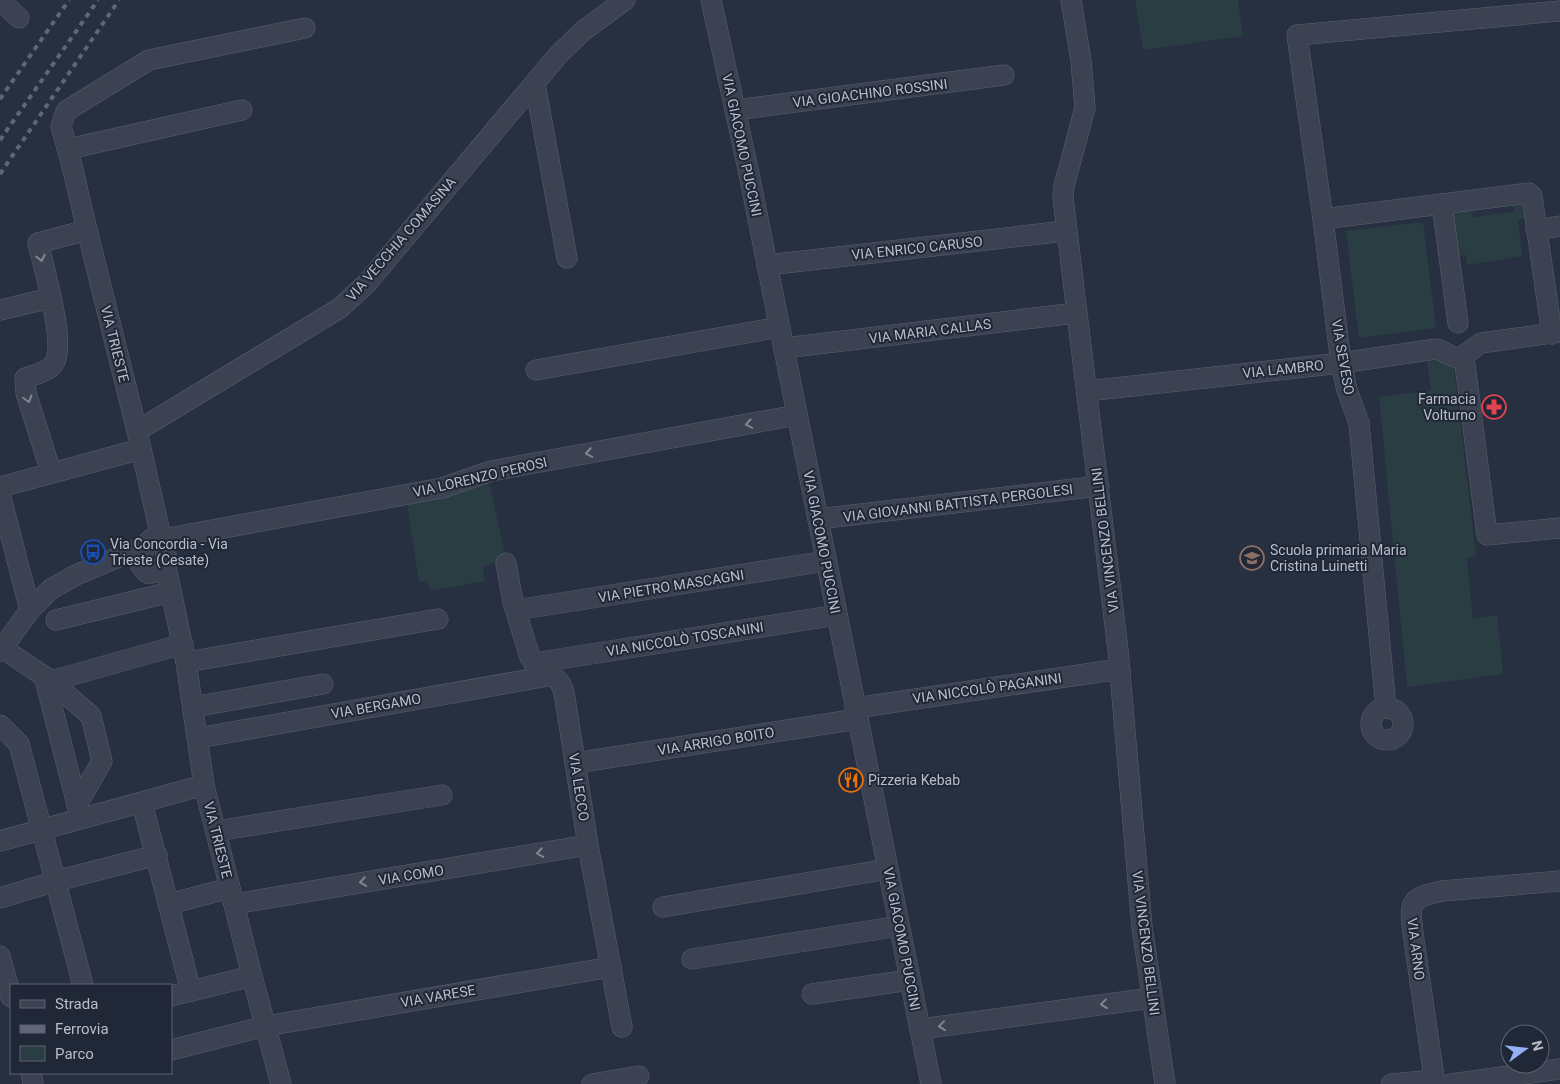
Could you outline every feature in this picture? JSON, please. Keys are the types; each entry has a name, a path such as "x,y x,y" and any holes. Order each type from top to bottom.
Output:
{"street":[{"path":"0,0 20,18"},
{"name":"VIA VECCHIA COMASINA","path":"0,486 51,472 139,440 237,371 340,308 367,283 536,84 559,54 583,31 625,0"},
{"name":"VIA GIACOMO PUCCINI","path":"711,0 780,327 931,1084"},
{"name":"VIA VINCENZO BELLINI","path":"1071,0 1081,61 1085,103 1064,186 1066,231 1099,486 1120,671 1140,907 1165,1084"},
{"name":"VIA SEVESO","path":"1386,708 1359,423 1347,390 1341,363 1297,35 1560,10"},
{"name":"VIA TRIESTE","path":"282,1084 252,976 204,784 194,707 171,592 153,568 166,550 156,536 139,440 61,126 66,111 149,60 305,28"},
{"name":"VIA GIOACHINO ROSSINI","path":"735,110 1004,75"},
{"path":"536,84 567,258"},
{"path":"68,149 242,110"},
{"path":"1323,219 1529,192 1532,196 1536,230 1556,333 1481,343 1471,349 1464,357 1487,534 1560,528"},
{"path":"1442,204 1458,323"},
{"path":"1536,230 1560,226"},
{"path":"51,472 26,393 25,378 48,369 54,364 58,356 59,337 38,243 87,230"},
{"name":"VIA ENRICO CARUSO","path":"767,265 1066,231"},
{"path":"0,310 50,298"},
{"name":"VIA MARIA CALLAS","path":"784,348 1076,313"},
{"path":"536,370 780,327"},
{"name":"VIA LAMBRO","path":"1087,391 1341,363 1436,349 1456,358 1464,357"},
{"name":"VIA LORENZO PEROSI","path":"91,570 156,536 442,488 491,471 797,416"},
{"name":"VIA GIOVANNI BATTISTA PERGOLESI","path":"818,518 1099,486"},
{"path":"0,494 30,610"},
{"name":"VIA PIETRO MASCAGNI","path":"516,610 826,561"},
{"path":"506,563 516,610 530,657 534,663 554,675"},
{"path":"79,812 102,761 91,716 47,678 1,650 30,610 57,585 76,574 107,568 153,568"},
{"path":"56,620 171,592"},
{"name":"VIA NICCOLÒ TOSCANINI","path":"534,663 837,615"},
{"path":"47,678 184,653 438,619"},
{"name":"VIA NICCOLÒ PAGANINI","path":"856,714 1106,671 1120,671"},
{"name":"VIA BERGAMO","path":"198,738 554,675"},
{"name":"VIA LECCO","path":"554,675 559,680 564,692 588,845 622,1027"},
{"path":"47,678 79,812"},
{"path":"194,707 324,684"},
{"name":"VIA ARRIGO BOITO","path":"575,764 856,714"},
{"path":"0,725 19,744 82,984"},
{"path":"0,841 42,830 79,812 142,802 204,784"},
{"path":"216,831 442,795"},
{"path":"142,802 191,991"},
{"name":"VIA COMO","path":"169,904 588,845"},
{"path":"0,898 157,856"},
{"path":"663,907 888,868"},
{"name":"VIA ARNO","path":"1436,1082 1410,912 1415,902 1425,895 1442,891 1560,881"},
{"path":"692,959 899,926"},
{"path":"0,956 10,993"},
{"name":"VIA VARESE","path":"172,1050 266,1026 611,967"},
{"path":"172,996 252,976"},
{"path":"812,994 910,980"},
{"path":"920,1029 1152,998"},
{"path":"1436,1082 1500,1069"},
{"path":"1391,1084 1424,1081 1436,1082 1560,1070"},
{"path":"592,1084 639,1076"}],"green space":[{"path":"1135,0 1238,0 1243,36 1143,50"},
{"path":"1523,200 1528,215 1518,220 1522,256 1467,265 1466,255 1457,256 1452,213 1470,209 1473,217 1512,212 1514,210 1513,204"},
{"path":"1423,222 1436,328 1359,338 1346,231"},
{"path":"1442,359 1454,368 1476,555 1467,558 1473,619 1497,615 1503,674 1407,687 1379,397 1431,390 1427,362"},
{"path":"488,479 506,558 483,567 485,581 430,591 427,581 419,582 407,504"}],"railway":[{"path":"0,99 69,0"},
{"path":"0,140 98,0"},
{"path":"0,174 119,0"}],"place":[{"name":"Farmacia Volturno","path":"1494,407"},
{"name":"Via Concordia - Via Trieste (Cesate)","path":"93,552"},
{"name":"Scuola primaria Maria Cristina Luinetti","path":"1252,558"},
{"name":"Pizzeria Kebab","path":"851,780"}]}
